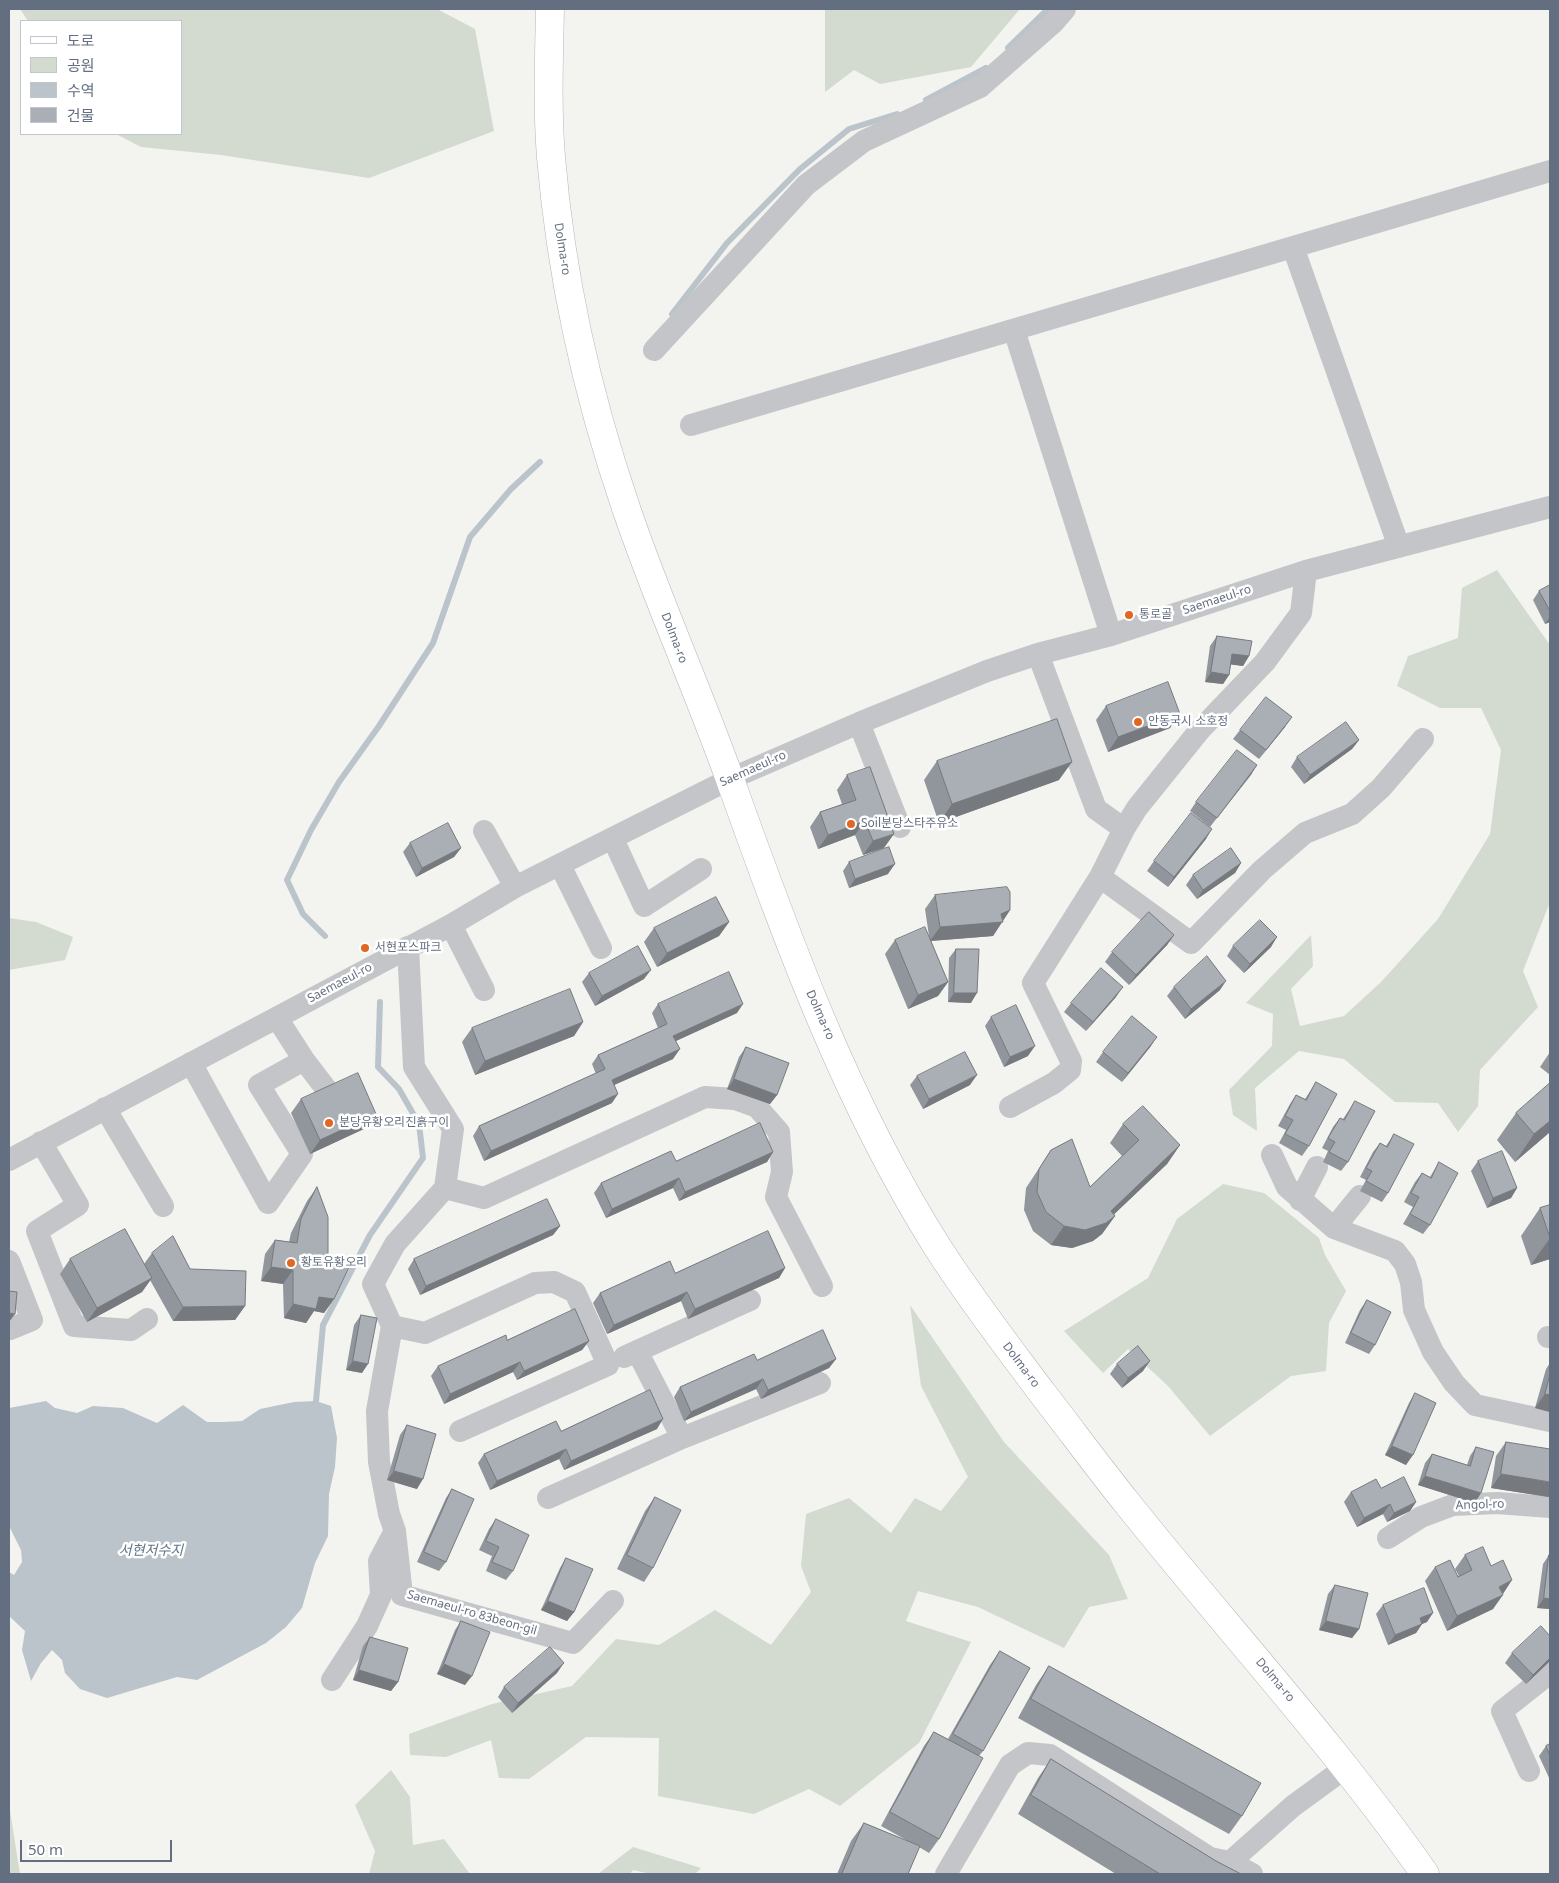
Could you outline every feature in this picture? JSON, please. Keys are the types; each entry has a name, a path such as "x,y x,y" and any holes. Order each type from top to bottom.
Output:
{"main road":[{"name":"Dolma-ro","path":"550,9 550,151 558,221 578,338 599,420 625,506 658,597 730,779 799,967 881,1150 939,1249 1006,1345 1128,1505 1309,1720 1425,1874"}],"street":[{"path":"654,350 806,185 864,141 980,87 1053,23 1065,9"},
{"path":"691,425 1550,170"},
{"path":"1293,247 1399,547"},
{"path":"1014,330 1111,635"},
{"name":"Saemaeul-ro","path":"9,1160 451,925 515,888 730,779 859,723 987,671 1038,654 1111,635 1306,571 1550,507"},
{"path":"1010,1107 1054,1083 1070,1070 1071,1061 1033,983 1100,877 1124,828 1137,808 1199,731 1265,662 1301,613 1306,571"},
{"path":"1038,654 1096,809 1124,828"},
{"path":"859,723 900,827"},
{"path":"1100,877 1191,944 1262,870 1305,833 1352,814 1381,788 1423,739"},
{"path":"484,831 515,888"},
{"path":"613,839 644,906 700,869"},
{"path":"560,865 601,948"},
{"path":"451,925 484,990"},
{"path":"408,947 414,1067 453,1129 445,1188 395,1244 374,1284 392,1326 424,1333 535,1283 554,1282 575,1292 608,1365"},
{"path":"277,1018 304,1060 330,1094"},
{"path":"190,1063 268,1202 302,1154 259,1085 304,1060"},
{"path":"445,1188 484,1198 705,1097 735,1099 757,1107 779,1132 782,1172 776,1197 822,1286"},
{"path":"105,1108 164,1206"},
{"path":"42,1142 78,1204 37,1231 74,1326 131,1330 147,1320"},
{"path":"1272,1155 1287,1187 1334,1228 1396,1251 1405,1264 1411,1282 1414,1310 1433,1352 1454,1383 1475,1405 1550,1421"},
{"path":"1300,1200 1317,1167"},
{"path":"1334,1228 1360,1196"},
{"path":"9,1261 32,1320 10,1328"},
{"path":"460,1431 750,1300"},
{"name":"Saemaeul-ro 83beon-gil","path":"392,1326 377,1411 379,1462 389,1514 396,1531 402,1596 573,1643 613,1601"},
{"path":"638,1351 682,1438"},
{"path":"548,1498 682,1438 820,1383"},
{"name":"Angol-ro","path":"1388,1538 1421,1517 1453,1505 1497,1503 1550,1507"},
{"path":"332,1680 367,1626 381,1595 379,1561 396,1531"},
{"path":"1529,1771 1502,1710 1550,1673"},
{"path":"946,1874 1010,1765 1028,1753 1050,1755 1210,1858 1230,1862 1252,1874"},
{"path":"1230,1862 1293,1806 1345,1768"}],"green space":[{"path":"20,9 437,9 475,29 494,131 369,178 221,155 141,147 118,135 182,135 182,20 27,20"},
{"path":"825,9 1020,9 971,67 880,84 854,70 825,92"},
{"path":"1497,570 1550,645 1550,902 1523,971 1538,1007 1480,1070 1478,1106 1458,1132 1438,1103 1395,1102 1344,1059 1299,1051 1255,1088 1257,1131 1233,1115 1229,1090 1272,1046 1273,1014 1246,1003 1311,935 1313,966 1291,989 1300,1026 1344,1016 1381,982 1438,919 1490,834 1501,750 1481,708 1440,708 1397,686 1408,656 1458,638 1462,588"},
{"path":"9,918 36,922 73,937 65,960 9,970"},
{"path":"1223,1184 1264,1193 1319,1238 1325,1255 1346,1291 1329,1323 1326,1371 1291,1376 1210,1436 1168,1386 1128,1349 1103,1373 1064,1331 1148,1278 1177,1219"},
{"path":"910,1305 1004,1442 1109,1555 1128,1599 1089,1607 1064,1648 978,1607 918,1591 906,1621 971,1642 919,1743 840,1806 809,1789 754,1814 658,1796 659,1738 586,1737 529,1779 499,1778 491,1740 446,1757 410,1755 409,1734 492,1704 572,1686 616,1639 659,1645 715,1610 771,1645 811,1592 801,1566 806,1514 849,1498 891,1533 915,1498 941,1511 968,1477 921,1386"},
{"path":"391,1770 410,1797 413,1845 444,1839 470,1874 369,1874 375,1851 355,1805"},
{"path":"9,1804 20,1874 9,1874"},
{"path":"633,1847 701,1868 695,1874 651,1874 633,1870 630,1874 598,1874"}],"water":[{"name":"서현저수지","path":"46,1401 55,1408 77,1413 93,1406 123,1408 157,1423 183,1405 207,1422 242,1421 260,1409 294,1402 316,1401 331,1406 337,1438 335,1467 329,1494 328,1536 315,1563 302,1608 286,1627 266,1643 197,1680 177,1677 107,1698 80,1689 65,1673 62,1660 52,1650 41,1663 31,1681 22,1650 25,1631 9,1616 9,1572 14,1575 22,1562 21,1550 9,1526 9,1408"}],"building":[{"path":"1550,585 1550,611 1539,591"},
{"path":"1217,636 1252,641 1249,656 1232,654 1229,675 1211,672"},
{"path":"1168,682 1180,714 1118,737 1106,706"},
{"path":"1266,697 1292,717 1266,750 1240,730"},
{"path":"1057,719 1072,762 952,804 937,761"},
{"path":"1346,722 1359,740 1310,775 1297,757"},
{"path":"1237,750 1257,765 1217,818 1196,802"},
{"path":"870,767 894,834 873,841 865,821 828,835 820,812 856,800 847,775"},
{"path":"1191,813 1212,829 1174,877 1154,861"},
{"path":"448,823 461,848 422,868 410,843"},
{"path":"889,847 895,864 855,879 849,862"},
{"path":"1231,848 1241,863 1203,890 1193,875"},
{"path":"1007,887 1010,892 1010,910 1001,914 1003,922 940,927 935,895"},
{"path":"716,897 729,922 667,953 654,928"},
{"path":"1149,912 1174,935 1136,975 1112,952"},
{"path":"1260,920 1277,937 1250,964 1233,946"},
{"path":"925,927 948,982 918,995 895,940"},
{"path":"638,946 651,970 602,996 589,973"},
{"path":"956,949 979,949 977,993 954,993"},
{"path":"1207,956 1226,981 1191,1009 1174,987"},
{"path":"1101,968 1123,987 1093,1022 1071,1003"},
{"path":"729,972 743,1004 673,1036 680,1049 612,1080 618,1094 491,1151 479,1126 605,1069 598,1055 667,1024 658,1004"},
{"path":"570,989 583,1022 485,1061 472,1028"},
{"path":"1016,1005 1035,1046 1010,1057 991,1017"},
{"path":"1132,1016 1157,1037 1128,1073 1103,1052"},
{"path":"746,1047 789,1063 777,1095 734,1079"},
{"path":"965,1052 977,1075 929,1099 917,1076"},
{"path":"358,1073 376,1114 320,1140 301,1099"},
{"path":"1316,1082 1337,1094 1309,1146 1285,1134 1293,1120 1285,1116 1296,1095 1306,1100"},
{"path":"1550,1083 1550,1121 1534,1134 1516,1113"},
{"path":"1355,1101 1375,1111 1348,1162 1329,1152 1335,1142 1328,1138 1340,1118 1344,1120"},
{"path":"1143,1106 1180,1145 1111,1211 1115,1216 1106,1223 1085,1230 1064,1226 1046,1212 1037,1192 1039,1169 1051,1150 1072,1139 1090,1187 1139,1140 1123,1124"},
{"path":"760,1123 773,1152 685,1192 679,1178 612,1209 601,1183 671,1151 676,1161"},
{"path":"1394,1134 1414,1144 1388,1193 1366,1181 1372,1171 1366,1168 1380,1143 1387,1147"},
{"path":"1502,1151 1517,1188 1493,1198 1478,1161"},
{"path":"1439,1162 1458,1173 1430,1225 1410,1214 1419,1197 1411,1193 1422,1173 1431,1178"},
{"name":"황토유황오리","path":"317,1187 328,1217 328,1255 350,1265 334,1299 319,1297 316,1309 293,1304 293,1270 271,1267 275,1240 297,1243 301,1219"},
{"path":"547,1199 560,1226 426,1286 414,1259"},
{"path":"1550,1205 1550,1238 1540,1208"},
{"path":"125,1229 152,1278 97,1308 70,1259"},
{"path":"768,1231 785,1268 695,1309 687,1292 614,1325 600,1293 670,1261 675,1273"},
{"path":"173,1236 190,1269 246,1271 245,1306 183,1307 152,1253"},
{"path":"9,1291 17,1292 15,1314 9,1313"},
{"path":"1367,1300 1391,1312 1375,1345 1351,1333"},
{"path":"575,1309 589,1341 524,1371 520,1362 450,1394 438,1366 506,1335 507,1340"},
{"path":"361,1315 377,1318 368,1364 353,1361"},
{"path":"823,1330 836,1359 768,1390 763,1379 691,1412 680,1387 754,1354 757,1360"},
{"path":"1138,1346 1150,1361 1128,1378 1117,1364"},
{"path":"1550,1375 1550,1395 1545,1394"},
{"path":"650,1390 663,1419 571,1461 566,1449 497,1481 484,1454 556,1421 561,1431"},
{"path":"1415,1393 1436,1403 1413,1455 1392,1446"},
{"path":"407,1425 436,1434 423,1479 394,1471"},
{"path":"1506,1442 1550,1449 1550,1482 1501,1474"},
{"path":"1476,1447 1494,1452 1481,1493 1425,1476 1432,1454 1470,1466"},
{"path":"1404,1477 1416,1502 1394,1513 1390,1504 1364,1518 1351,1492 1376,1479 1381,1488"},
{"path":"452,1489 474,1499 446,1562 424,1552"},
{"path":"655,1497 681,1510 653,1568 627,1555"},
{"path":"496,1519 529,1535 513,1571 492,1562 499,1547 486,1541"},
{"path":"1483,1547 1491,1566 1503,1560 1512,1580 1499,1587 1503,1595 1457,1616 1435,1567 1450,1560 1458,1577 1472,1570 1465,1555"},
{"path":"1550,1555 1550,1599 1544,1598"},
{"path":"566,1558 593,1569 574,1612 548,1601"},
{"path":"1335,1585 1368,1593 1359,1629 1326,1621"},
{"path":"1424,1588 1433,1613 1420,1618 1422,1624 1395,1635 1383,1605"},
{"path":"461,1621 490,1632 472,1676 444,1664"},
{"path":"1541,1626 1550,1636 1550,1658 1533,1675 1512,1653"},
{"path":"370,1637 408,1648 398,1682 359,1670"},
{"path":"550,1647 564,1663 518,1703 504,1687"},
{"path":"1000,1651 1030,1668 983,1751 953,1734"},
{"path":"1049,1666 1261,1783 1242,1816 1031,1699"},
{"path":"934,1732 983,1758 939,1839 890,1812"},
{"path":"1550,1744 1550,1756 1546,1746"},
{"path":"1051,1759 1216,1861 1241,1874 1160,1874 1031,1795"},
{"path":"864,1823 920,1846 908,1874 842,1874"}],"waterway":[{"path":"1008,48 1048,9"},
{"path":"926,100 986,68"},
{"path":"672,314 727,243 800,169 849,129 897,114"},
{"path":"325,936 303,914 287,880 311,830 339,782 379,726 433,643 470,537 511,489 540,462"},
{"path":"316,1401 323,1325 370,1235 423,1158 419,1124 399,1089 378,1067 380,1002"}],"place":[{"name":"통로골","path":"1129,615"},
{"name":"안동국시 소호정","path":"1138,722"},
{"name":"Soil분당스타주유소","path":"851,824"},
{"name":"서현포스파크","path":"365,948"},
{"name":"분당유황오리진흙구이","path":"329,1123"},
{"name":"황토유황오리","path":"291,1263"}]}
